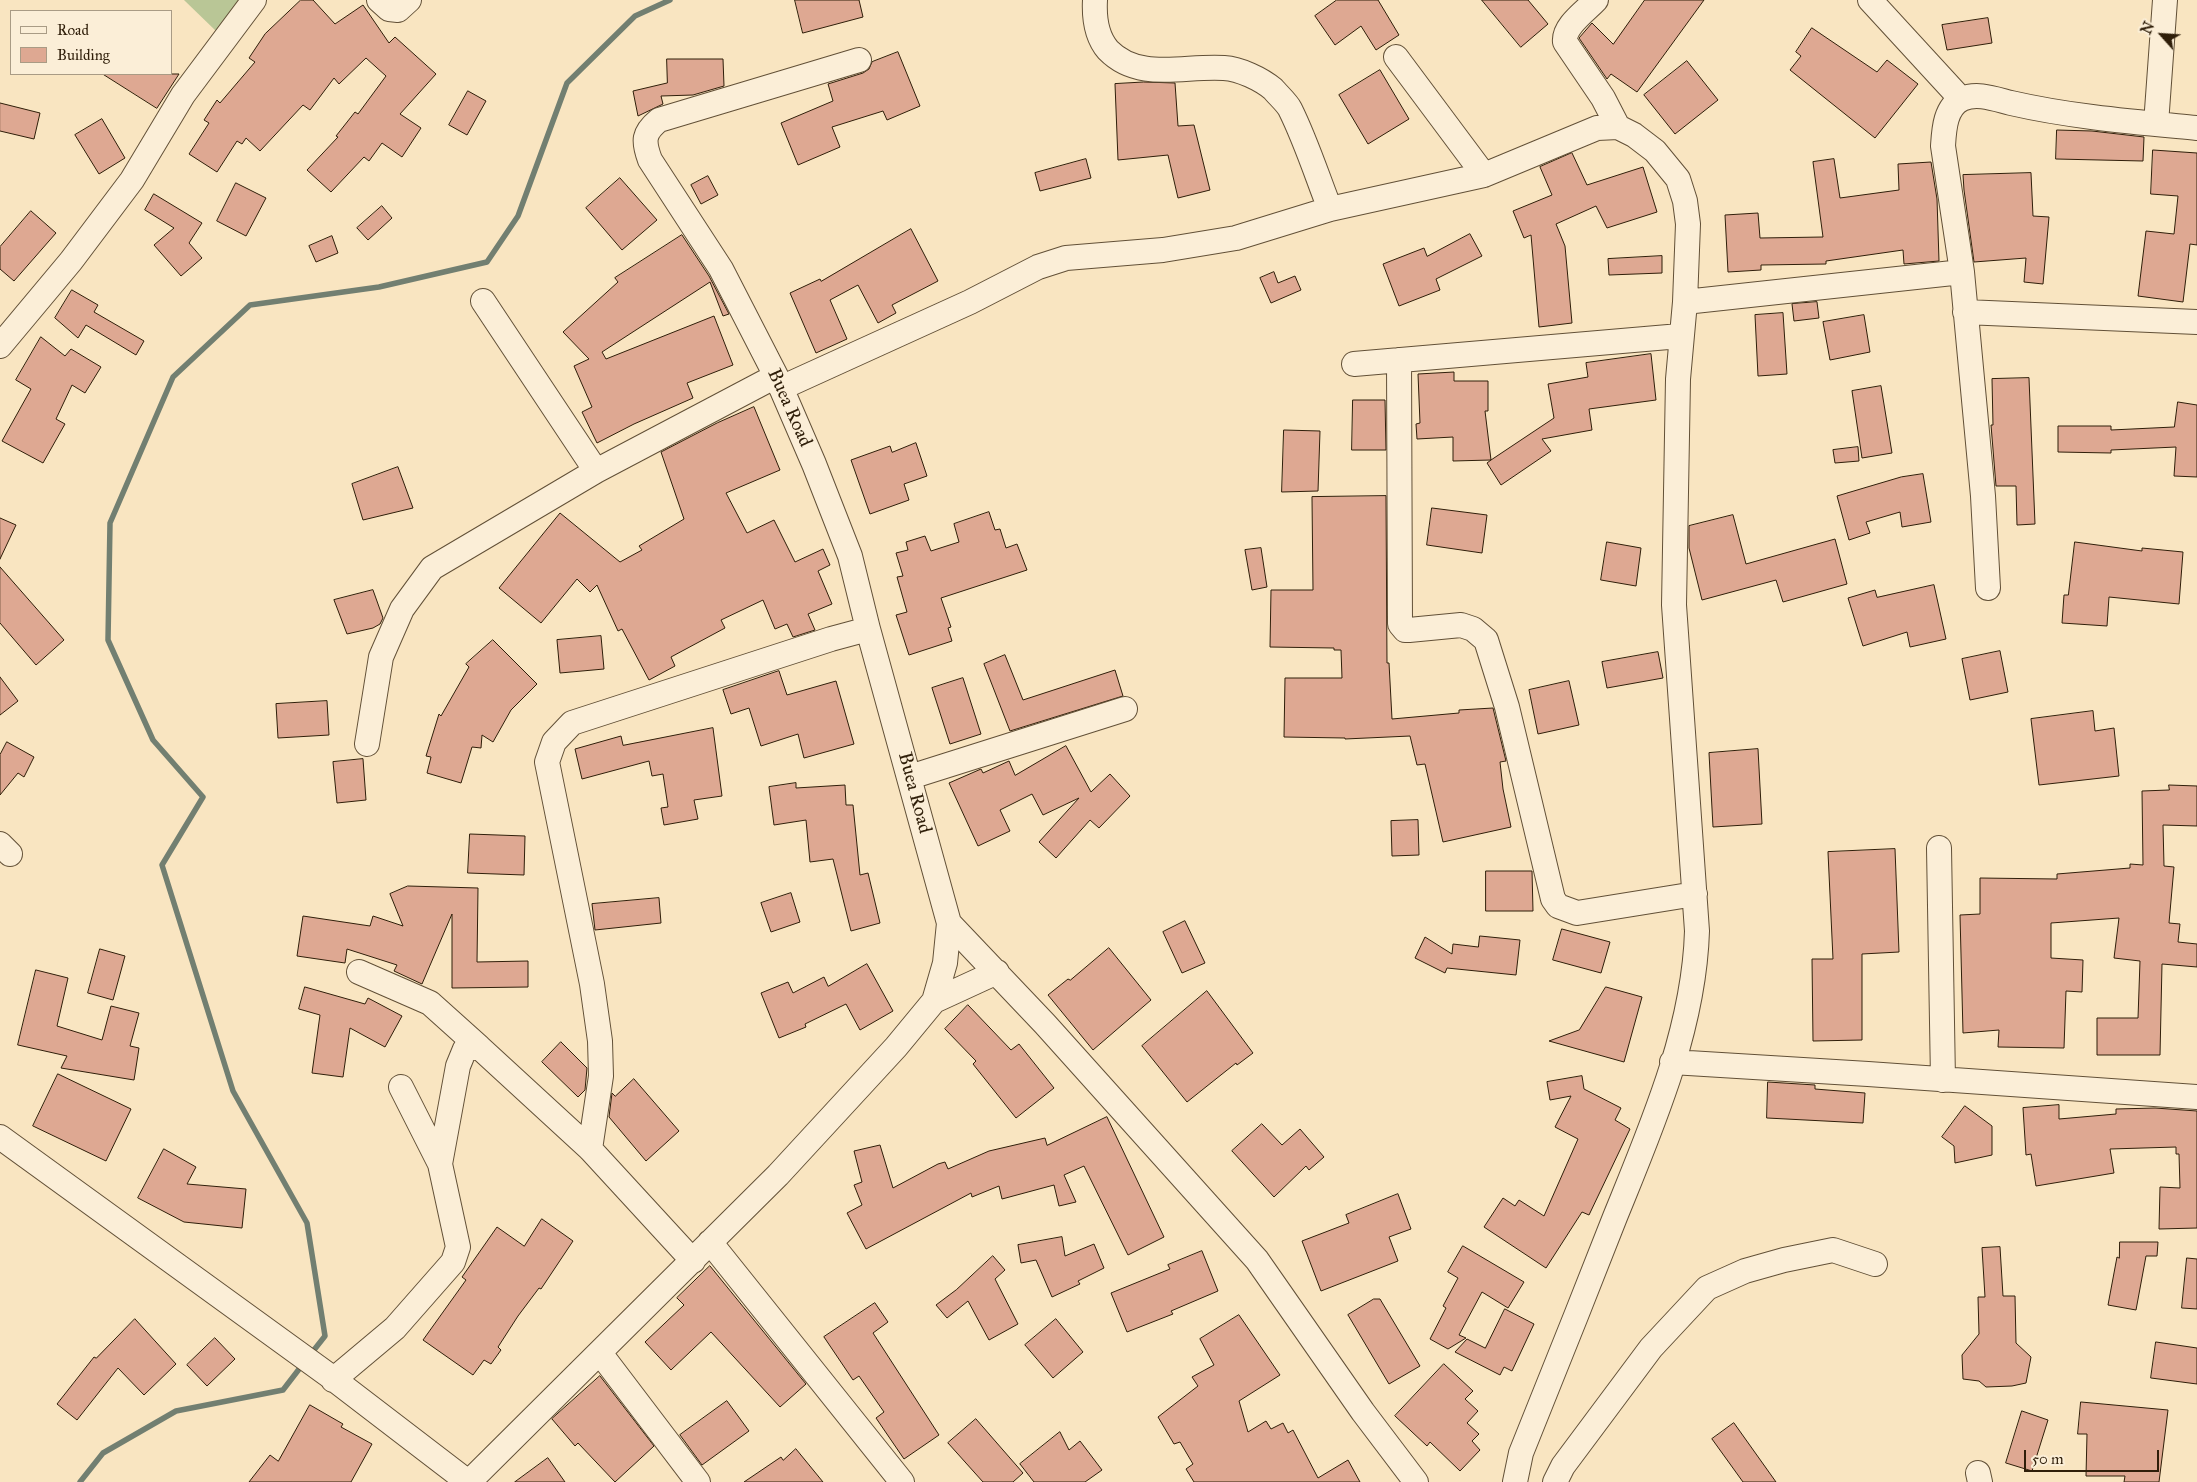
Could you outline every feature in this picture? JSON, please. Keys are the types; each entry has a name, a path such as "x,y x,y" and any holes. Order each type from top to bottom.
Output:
{"street":[{"path":"0,346 70,261 132,180 183,95 254,0"},
{"path":"379,0 390,9 398,10 409,0"},
{"path":"1095,0 1094,13 1100,40 1116,57 1134,68 1162,70 1226,68 1254,77 1272,89 1290,108 1330,209"},
{"path":"1596,0 1567,30 1564,36 1565,42 1604,98 1618,127"},
{"path":"1870,0 1961,99"},
{"path":"2156,124 2165,0"},
{"path":"1396,57 1484,175"},
{"name":"Buea Road","path":"859,60 659,120 650,127 645,139 645,148 650,160 721,269 779,382 814,464 850,556 868,629 949,923"},
{"path":"1988,588 1983,496 1962,272 1943,146 1944,128 1950,110 1961,99 1976,95 2051,112 2197,128"},
{"path":"367,744 381,658 402,609 432,568 596,472 779,382 970,302 1038,267 1066,258 1163,250 1227,240 1330,209 1484,175 1597,128 1618,127 1634,135 1655,151 1678,179 1685,201 1688,224 1685,302 1680,336 1677,388 1674,605 1697,931 1693,984 1654,1121 1521,1453 1515,1482"},
{"path":"1685,302 1962,272"},
{"path":"483,301 596,472"},
{"path":"1965,312 2197,322"},
{"path":"1354,364 1680,336"},
{"path":"1399,360 1400,624 1405,630 1461,625 1473,629 1486,640 1507,706 1553,899 1558,906 1577,913 1695,894"},
{"path":"590,1149 600,1076 600,1041 592,984 547,762 554,742 572,723 830,639 868,629"},
{"path":"910,777 1125,709"},
{"path":"1939,848 1944,1080"},
{"path":"949,923 997,972 1257,1260 1363,1412 1416,1482"},
{"path":"0,1137 283,1342 468,1482 778,1175 896,1047 934,1001 944,963 949,923"},
{"path":"359,972 430,1003 590,1149 693,1261"},
{"path":"934,1001 997,972"},
{"path":"440,1164 458,1066 465,1049 479,1047"},
{"path":"1672,1062 2197,1097"},
{"path":"330,1377 395,1328 453,1262 458,1247 440,1164 401,1087"},
{"path":"710,1242 902,1482"},
{"path":"1555,1482 1563,1466 1651,1348 1706,1288 1745,1271 1784,1260 1833,1250 1875,1264"},
{"path":"600,1353 698,1482"}],"green space":[{"path":"184,0 239,0 218,33"}],"building":[{"path":"301,0 313,0 335,24 363,5 389,43 395,37 436,74 400,114 421,128 402,157 382,143 369,161 364,157 331,192 307,170 338,137 336,136 355,112 358,114 386,76 366,58 339,84 334,78 310,110 303,105 260,151 246,138 242,144 237,141 217,172 189,154 209,123 204,120 217,100 220,103 255,62 249,58 265,34"},
{"path":"795,0 859,0 863,17 803,33"},
{"path":"1337,0 1378,0 1399,35 1376,50 1361,26 1335,45 1315,16"},
{"path":"1482,0 1528,0 1548,24 1521,47"},
{"path":"1645,0 1704,0 1637,92 1611,74 1607,79 1579,38 1592,23 1613,44"},
{"path":"1988,18 1992,43 1947,50 1942,25"},
{"path":"1812,28 1877,72 1887,60 1918,84 1875,138 1790,70 1801,56 1796,52"},
{"path":"898,52 920,106 887,120 883,111 832,127 840,147 798,165 781,123 833,101 828,84 863,73 869,69 872,62"},
{"path":"667,59 723,59 724,86 693,95 661,96 663,104 638,116 633,91 667,83"},
{"path":"1687,61 1718,100 1675,134 1644,95"},
{"path":"1380,70 1409,119 1368,144 1339,95"},
{"path":"179,74 157,108 105,75"},
{"path":"1144,82 1175,83 1178,126 1194,125 1210,190 1178,198 1168,155 1118,160 1115,84"},
{"path":"468,91 486,101 467,135 449,125"},
{"path":"0,103 40,113 34,139 0,131"},
{"path":"102,119 125,158 99,174 75,135"},
{"path":"2057,130 2092,131 2144,137 2143,161 2056,159"},
{"path":"2153,150 2197,153 2197,245 2190,244 2183,302 2138,296 2146,231 2174,234 2178,196 2151,194"},
{"path":"1572,153 1587,185 1643,167 1657,212 1607,228 1596,206 1556,224 1565,246 1572,323 1539,327 1531,235 1524,238 1513,211 1552,195 1540,167"},
{"path":"1086,159 1091,178 1040,191 1035,173"},
{"path":"1834,159 1840,198 1899,190 1898,164 1931,162 1937,199 1939,261 1904,264 1903,250 1826,261 1826,264 1761,265 1761,270 1728,272 1725,215 1758,213 1760,238 1823,237 1813,162"},
{"path":"2031,173 2033,216 2049,217 2043,284 2024,282 2026,258 1974,262 1964,190 1963,175"},
{"path":"708,176 718,195 701,204 691,185"},
{"path":"620,178 657,220 622,250 586,208"},
{"path":"236,183 266,198 246,236 217,221"},
{"path":"154,194 202,223 189,243 202,258 181,276 154,245 174,228 145,210"},
{"path":"382,206 392,218 368,240 357,228"},
{"path":"31,211 56,233 14,281 0,269 0,247"},
{"path":"911,229 938,281 892,305 896,313 878,323 858,285 830,300 847,339 816,353 790,293 820,279 821,281"},
{"path":"1470,234 1482,256 1436,279 1440,290 1399,306 1383,264 1424,248 1427,256"},
{"path":"682,235 709,276 729,314 723,316 710,282 602,352 606,359 714,316 733,365 687,383 693,398 597,443 582,412 592,407 574,366 589,359 563,332 618,282 615,278"},
{"path":"332,236 338,253 316,262 309,246"},
{"path":"1662,256 1662,273 1609,275 1608,259"},
{"path":"1274,272 1278,283 1295,276 1301,290 1271,303 1260,278"},
{"path":"72,290 98,305 94,312 144,341 136,355 86,325 78,338 55,318"},
{"path":"1817,302 1819,318 1794,321 1792,304"},
{"path":"1783,313 1787,374 1758,376 1755,315"},
{"path":"1864,315 1870,352 1830,360 1823,322"},
{"path":"41,337 65,356 71,349 101,367 85,393 72,385 56,419 65,424 43,463 2,441 31,389 16,380"},
{"path":"1651,354 1656,400 1589,409 1592,430 1542,439 1551,451 1501,485 1487,463 1554,418 1548,384 1588,377 1586,363"},
{"path":"1454,372 1454,381 1488,381 1488,411 1485,411 1491,460 1453,461 1453,437 1417,439 1416,424 1420,423 1418,374"},
{"path":"2029,378 2035,524 2017,525 2016,486 1996,486 1991,425 1993,425 1992,379"},
{"path":"1881,386 1892,453 1862,458 1852,391"},
{"path":"1353,400 1385,400 1386,450 1352,450"},
{"path":"2178,402 2197,405 2197,477 2174,476 2176,447 2111,450 2111,453 2058,452 2058,426 2111,426 2111,430 2174,427"},
{"path":"754,407 780,470 726,493 747,533 774,520 795,562 823,549 830,565 818,571 832,604 808,614 815,630 793,637 787,624 775,629 763,600 721,620 725,628 671,657 675,666 649,680 622,629 618,631 597,585 590,592 577,579 541,623 499,588 560,513 620,562 642,550 639,546 684,519 661,452 717,423"},
{"path":"1284,430 1320,431 1318,491 1282,492"},
{"path":"916,443 927,476 904,484 909,500 870,514 851,460 890,446 892,452"},
{"path":"1858,447 1859,461 1835,463 1833,450"},
{"path":"398,467 413,508 363,520 352,484"},
{"path":"1923,474 1931,522 1902,527 1900,512 1866,522 1870,533 1849,540 1837,496 1901,477"},
{"path":"1386,496 1387,663 1389,663 1392,719 1459,713 1459,710 1493,708 1506,761 1500,762 1503,789 1511,827 1443,842 1425,764 1417,765 1410,736 1345,739 1284,737 1285,678 1342,678 1341,650 1334,650 1334,648 1270,647 1271,590 1313,590 1312,497"},
{"path":"1432,508 1487,515 1482,553 1427,545"},
{"path":"989,512 995,530 1000,529 1006,548 1017,544 1027,570 941,598 951,627 948,628 952,641 909,655 896,615 907,612 897,577 903,576 896,553 908,550 906,542 925,536 931,551 959,542 954,524"},
{"path":"1733,515 1746,564 1835,539 1847,584 1783,602 1776,580 1702,600 1689,548 1689,526"},
{"path":"0,518 16,525 0,559"},
{"path":"1607,542 1641,548 1636,586 1601,580"},
{"path":"2075,542 2142,551 2142,548 2183,552 2179,604 2109,597 2107,626 2062,623 2064,595 2068,595"},
{"path":"1261,548 1267,587 1252,590 1245,550"},
{"path":"0,567 64,640 36,665 0,623"},
{"path":"1934,585 1946,639 1910,647 1907,632 1863,646 1848,598 1875,590 1877,597"},
{"path":"373,590 383,618 380,624 373,628 347,634 334,600"},
{"path":"601,636 604,669 560,673 557,640"},
{"path":"493,640 537,684 511,710 493,742 482,735 481,748 472,747 461,783 427,773 431,757 426,756 439,714 441,716 469,667 466,664"},
{"path":"2000,651 2008,692 1970,700 1962,659"},
{"path":"1658,652 1663,678 1607,688 1602,662"},
{"path":"1005,655 1023,700 1115,670 1123,696 1010,731 984,664"},
{"path":"779,671 787,695 836,681 854,744 804,758 798,734 761,746 749,708 731,714 723,690"},
{"path":"0,677 18,701 0,715"},
{"path":"963,678 981,734 950,744 932,688"},
{"path":"1569,681 1579,725 1538,734 1529,690"},
{"path":"327,701 329,735 278,738 276,704"},
{"path":"2093,711 2095,731 2114,728 2119,776 2039,785 2031,719"},
{"path":"713,728 722,796 694,800 698,819 664,825 661,808 668,807 663,774 652,776 649,761 582,779 575,749 621,736 623,745"},
{"path":"7,742 34,757 24,777 18,773 0,795 0,755"},
{"path":"1066,746 1091,792 1110,774 1130,796 1099,828 1090,820 1056,858 1039,842 1079,798 1043,815 1032,794 1000,810 1010,831 978,846 949,783 981,769 983,773 1009,761 1015,775"},
{"path":"1758,749 1762,824 1713,827 1709,753"},
{"path":"363,759 366,800 337,803 333,762"},
{"path":"796,783 796,788 845,785 846,805 853,805 860,875 868,873 880,923 851,931 833,859 810,862 806,820 774,825 769,787"},
{"path":"2169,785 2197,786 2197,826 2163,825 2164,866 2174,867 2169,923 2180,924 2178,942 2197,944 2197,967 2162,964 2160,1055 2097,1055 2097,1018 2138,1018 2140,961 2114,958 2119,918 2051,923 2051,958 2083,960 2082,992 2066,991 2064,1048 1998,1047 1999,1030 1963,1033 1960,915 1980,914 1980,878 2057,879 2057,874 2130,868 2130,864 2143,865 2142,791 2169,790"},
{"path":"1418,820 1419,855 1392,856 1391,821"},
{"path":"470,834 525,836 524,875 468,873"},
{"path":"1895,849 1899,952 1862,954 1862,1040 1813,1041 1812,959 1833,959 1828,852"},
{"path":"1486,871 1532,871 1533,911 1486,911"},
{"path":"408,886 478,888 477,962 528,961 528,987 452,988 452,914 422,984 394,971 397,965 347,949 345,963 297,956 303,916 370,926 373,916 403,926 390,894"},
{"path":"791,893 800,922 771,932 761,903"},
{"path":"659,898 661,923 595,930 592,904"},
{"path":"1185,921 1205,963 1182,973 1163,932"},
{"path":"1562,929 1610,942 1601,973 1553,960"},
{"path":"1480,936 1520,940 1516,975 1447,968 1445,973 1415,958 1425,937 1452,954 1453,944 1478,947"},
{"path":"1109,948 1151,1000 1093,1050 1048,995 1068,979 1070,980"},
{"path":"100,949 125,956 113,1000 88,993"},
{"path":"867,964 893,1011 860,1030 846,1004 805,1024 806,1027 779,1038 761,993 788,982 793,993 824,977 828,986"},
{"path":"36,970 68,978 57,1026 102,1040 111,1006 139,1013 130,1046 139,1048 134,1080 61,1068 67,1056 18,1045"},
{"path":"305,987 365,1004 368,998 402,1016 385,1047 350,1028 343,1077 312,1073 320,1015 299,1009"},
{"path":"1606,987 1642,997 1624,1062 1549,1041 1579,1030"},
{"path":"1207,991 1253,1053 1237,1065 1236,1063 1187,1102 1142,1046"},
{"path":"968,1005 1011,1050 1019,1044 1054,1088 1016,1118 973,1064 976,1061 945,1029"},
{"path":"561,1042 587,1068 585,1090 578,1097 542,1062"},
{"path":"58,1074 131,1109 106,1161 33,1126"},
{"path":"1582,1076 1584,1089 1621,1108 1615,1120 1630,1129 1589,1215 1582,1212 1546,1268 1484,1227 1503,1198 1515,1206 1519,1200 1544,1216 1578,1139 1555,1127 1571,1096 1550,1100 1547,1082"},
{"path":"634,1079 679,1131 646,1161 609,1117 612,1093 615,1096"},
{"path":"1768,1082 1815,1085 1815,1089 1865,1093 1863,1123 1767,1118"},
{"path":"2059,1105 2059,1119 2116,1114 2116,1109 2155,1108 2197,1111 2197,1228 2159,1229 2160,1187 2180,1188 2179,1154 2176,1154 2176,1147 2110,1149 2114,1173 2036,1186 2031,1154 2026,1155 2023,1108"},
{"path":"1965,1106 1992,1126 1992,1155 1955,1163 1954,1146 1942,1137"},
{"path":"1107,1117 1164,1237 1128,1255 1084,1166 1064,1175 1076,1202 1059,1206 1054,1185 1002,1199 999,1186 972,1197 971,1193 866,1249 847,1213 862,1205 854,1185 862,1182 854,1151 880,1145 893,1188 938,1164 945,1162 948,1169 989,1151 1045,1138 1047,1145"},
{"path":"1262,1124 1282,1145 1300,1129 1324,1157 1309,1170 1306,1166 1274,1197 1232,1151"},
{"path":"164,1149 196,1167 187,1184 246,1189 242,1228 184,1222 138,1198"},
{"path":"1398,1194 1411,1229 1389,1237 1398,1261 1321,1291 1302,1241 1349,1223 1346,1215"},
{"path":"542,1219 573,1241 541,1289 539,1288 518,1316 498,1347 501,1350 491,1364 484,1360 473,1375 423,1340 466,1280 462,1277 497,1227 524,1246"},
{"path":"1062,1237 1065,1256 1094,1244 1104,1268 1078,1281 1080,1284 1052,1297 1036,1260 1021,1263 1018,1245"},
{"path":"2120,1242 2158,1242 2157,1256 2146,1256 2136,1310 2108,1305 2117,1257 2119,1258"},
{"path":"1463,1246 1524,1282 1508,1308 1482,1292 1459,1335 1466,1338 1448,1349 1430,1339 1446,1308 1443,1306 1458,1278 1448,1272"},
{"path":"2000,1247 2003,1296 2015,1296 2016,1343 2031,1357 2026,1383 2012,1386 1986,1387 1979,1381 1963,1379 1962,1355 1979,1334 1978,1297 1985,1297 1982,1248"},
{"path":"1202,1251 1218,1291 1171,1311 1173,1314 1127,1332 1111,1293 1170,1269 1168,1265"},
{"path":"993,1256 1005,1270 995,1279 1018,1324 989,1340 968,1301 947,1318 936,1305 956,1290"},
{"path":"2187,1258 2197,1259 2197,1309 2182,1308"},
{"path":"710,1266 806,1384 780,1407 711,1332 671,1370 645,1342 684,1305 677,1298"},
{"path":"1374,1299 1380,1299 1420,1366 1389,1384 1348,1315"},
{"path":"875,1303 888,1322 873,1333 939,1435 904,1459 876,1418 884,1412 859,1376 853,1380 824,1337"},
{"path":"1505,1309 1534,1324 1512,1371 1504,1367 1500,1375 1455,1352 1467,1339 1485,1348"},
{"path":"1239,1315 1280,1375 1239,1401 1248,1432 1266,1421 1271,1429 1283,1423 1288,1433 1293,1430 1318,1478 1348,1460 1360,1482 1194,1482 1186,1469 1193,1464 1180,1442 1174,1444 1158,1417 1198,1386 1192,1377 1214,1365 1200,1339"},
{"path":"135,1319 176,1364 144,1395 118,1368 77,1420 57,1404 94,1357 96,1358"},
{"path":"1056,1319 1083,1352 1053,1378 1025,1345"},
{"path":"215,1338 235,1359 207,1386 187,1365"},
{"path":"2156,1342 2197,1348 2197,1384 2151,1378"},
{"path":"1444,1364 1473,1391 1465,1399 1478,1411 1467,1423 1479,1434 1472,1441 1480,1450 1460,1471 1430,1442 1427,1446 1395,1416"},
{"path":"600,1376 654,1446 615,1482 578,1443 575,1446 552,1419"},
{"path":"727,1401 749,1431 702,1465 680,1435"},
{"path":"2081,1402 2168,1410 2159,1482 2124,1482 2125,1476 2086,1476 2087,1434 2078,1434"},
{"path":"310,1405 343,1424 341,1427 372,1444 351,1482 249,1482 270,1455 278,1461"},
{"path":"2022,1411 2048,1420 2032,1471 2006,1463"},
{"path":"976,1419 1023,1473 1013,1482 983,1482 948,1443"},
{"path":"1734,1423 1776,1482 1743,1482 1712,1439"},
{"path":"1060,1432 1069,1450 1080,1441 1102,1470 1085,1482 1034,1482 1020,1464"},
{"path":"796,1449 823,1482 744,1482 781,1457 783,1460"},
{"path":"548,1458 565,1482 515,1482"}],"waterway":[{"path":"310,1355 325,1336 307,1223 233,1091 162,865 203,797 153,740 108,640 110,523 173,377 250,305 379,287 487,262 518,216 567,83 635,16 670,0"},
{"path":"80,1482 103,1453 176,1411 283,1390 303,1364"}]}
